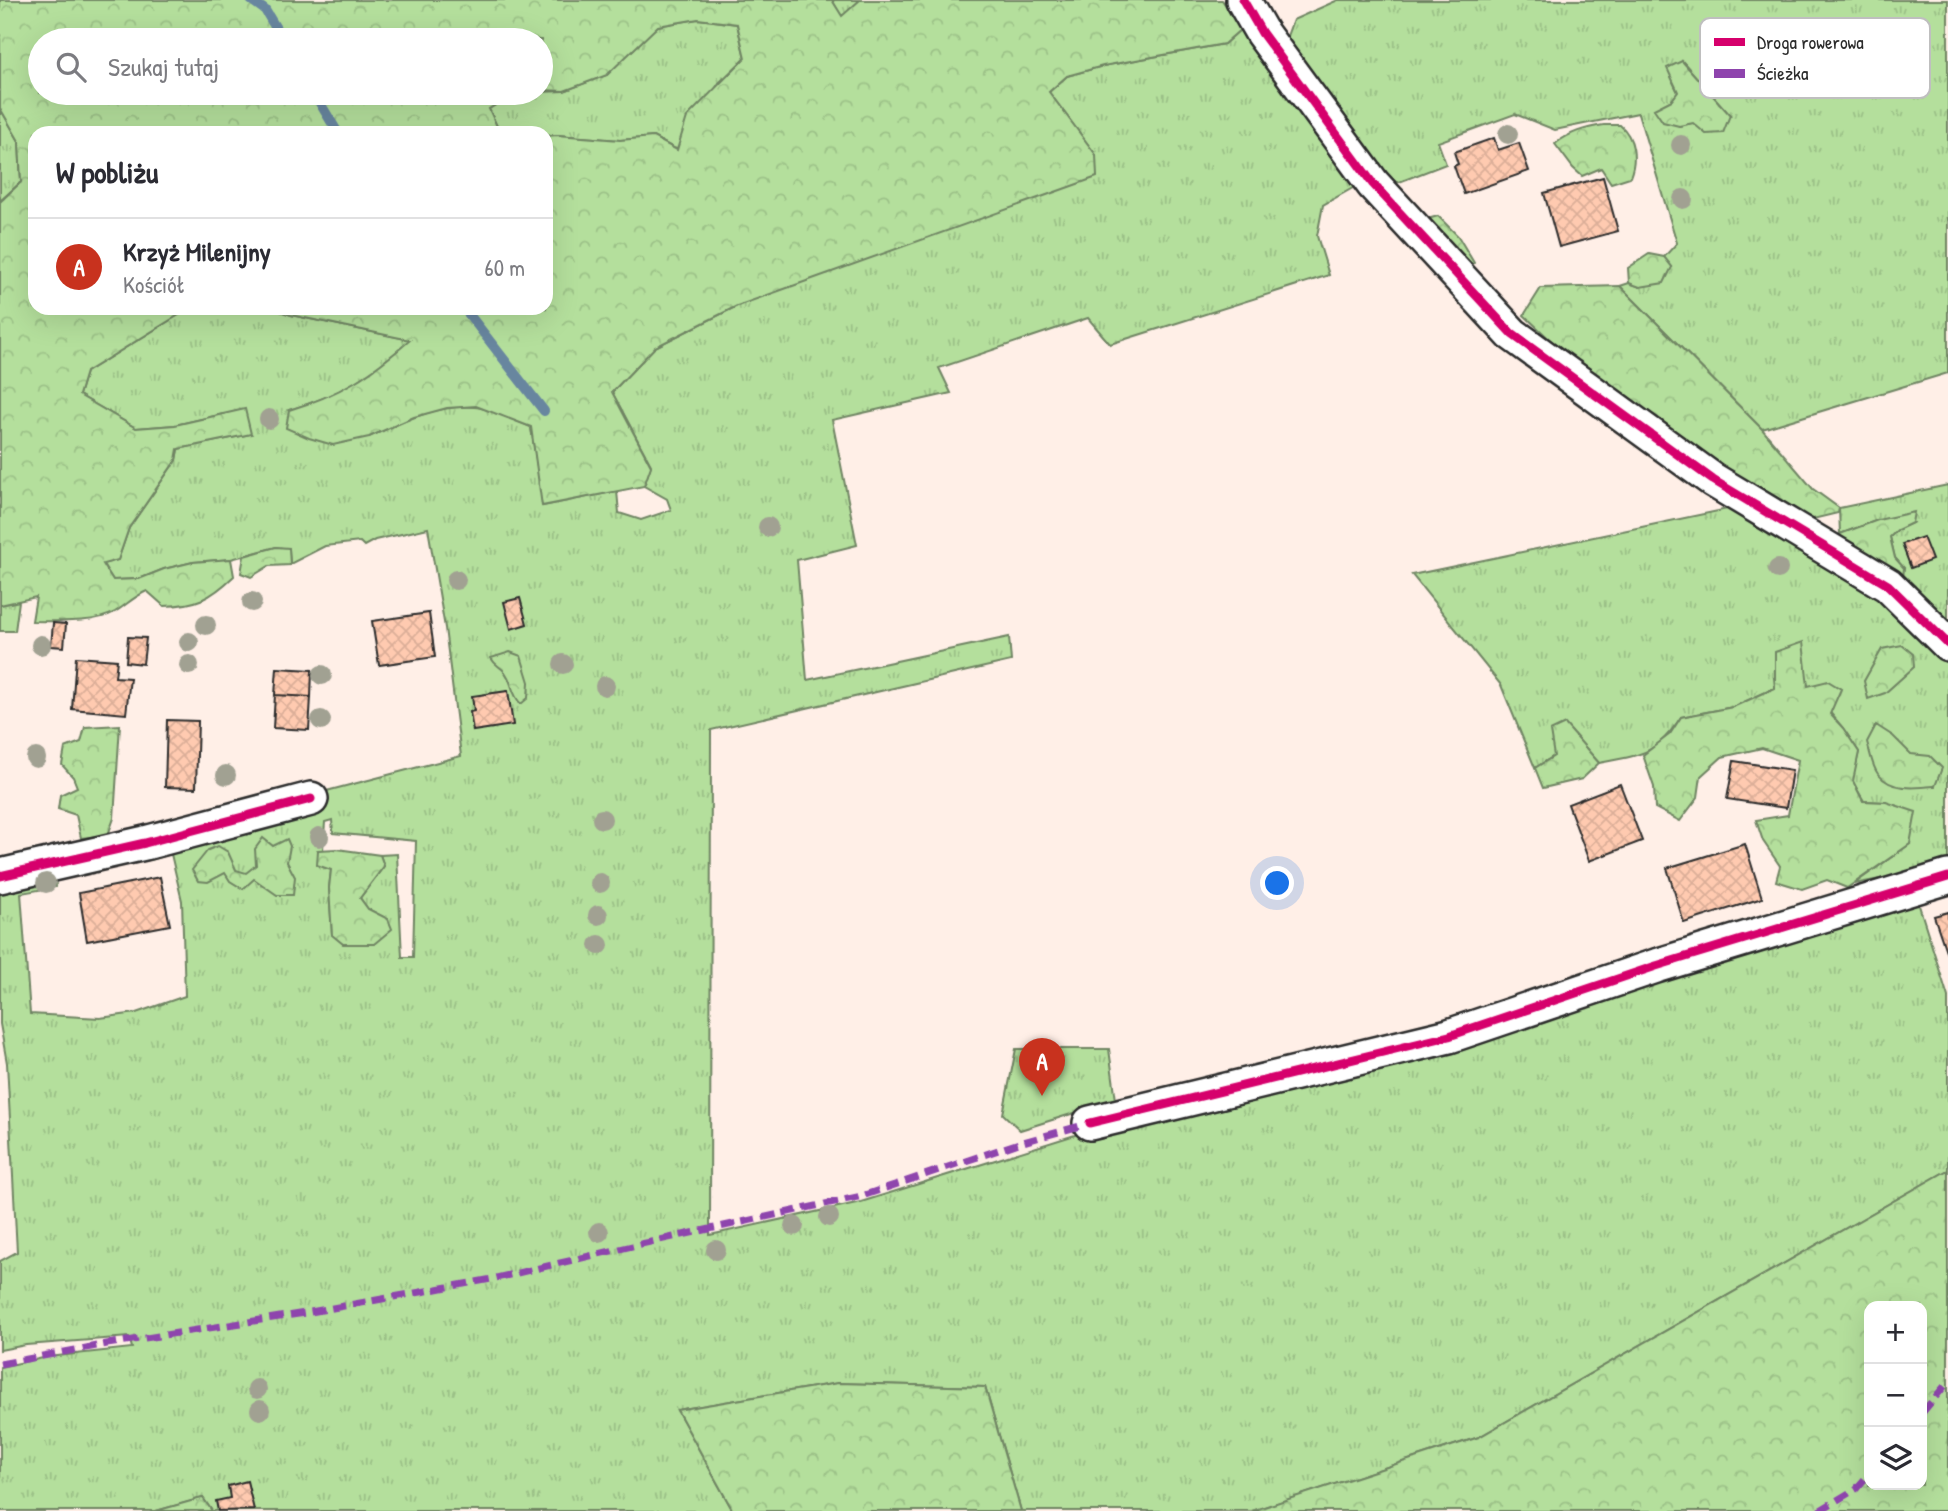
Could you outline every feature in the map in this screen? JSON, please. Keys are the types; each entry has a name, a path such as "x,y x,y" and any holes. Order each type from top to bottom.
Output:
{"street":[{"path":"1243,0 1262,33 1373,184 1512,334 1713,480 1888,585 1948,644"},
{"path":"0,876 145,843 311,799"},
{"path":"1090,1123 1449,1036 1656,965 1948,877"}],"green space":[{"path":"0,0 832,0 842,16 860,0 1222,0 1242,28 1224,44 1103,66 1067,76 1049,92 1096,155 1097,177 737,306 655,347 612,392 651,466 644,486 542,506 531,427 476,406 447,408 414,417 369,437 333,445 286,428 289,410 324,398 354,382 410,340 291,315 553,315 553,135 620,140 653,137 677,150 687,117 745,58 737,24 698,19 658,26 607,75 564,91 553,91 553,28 28,28 28,105 496,105 489,109 497,126 28,126 28,315 179,315 86,372 79,395 136,428 175,425 245,409 251,434 178,449 176,460 129,528 118,560 103,564 113,580 139,579 193,562 231,559 234,576 210,595 194,602 164,606 147,591 106,616 75,621 32,621 36,597 0,605 0,202 21,182 19,141 0,108"},
{"path":"832,0 860,0 842,17"},
{"path":"1338,0 1948,0 1948,373 1762,429 1620,286 1629,283 1640,287 1672,267 1664,257 1677,243 1638,113 1555,130 1515,114 1438,142 1446,164 1394,184 1284,44 1293,20"},
{"path":"698,19 737,24 745,58 719,83 677,150 653,137 620,140 553,135 553,126 497,126 489,109 496,105 553,105 553,91 564,91 607,75 657,26"},
{"path":"1242,28 1358,185 1323,205 1317,236 1329,275 1110,344 1088,318 939,368 951,393 832,420 857,545 797,560 807,680 1009,637 1011,661 711,730 710,1235 861,1202 1091,1130 1917,899 1948,997 1948,1170 1479,1437 1252,1511 1021,1511 985,1387 838,1383 677,1410 733,1511 212,1511 203,1498 156,1511 0,1511 0,1367 48,1357 132,1348 129,1337 26,1345 0,1350 0,1261 17,1252 7,1063 0,1024 0,884 55,872 56,887 21,893 30,1014 100,1018 136,1013 185,996 182,901 171,854 151,860 147,848 311,795 461,756 445,628 428,528 375,540 364,546 360,542 325,546 290,564 289,549 276,547 231,559 193,562 139,579 113,580 102,564 118,560 129,528 176,460 178,449 251,434 223,414 175,425 136,428 79,395 86,372 179,315 291,315 411,340 382,364 354,382 324,398 289,410 369,437 407,420 447,408 474,407 503,415 531,427 543,506 617,491 619,513 641,520 671,510 667,499 644,486 651,465 612,392 655,347 737,306 1096,155 1049,92 1067,76 1103,66 1224,44","holes":["332,820 333,833 416,841 413,957 402,957 397,854 380,855 384,866 360,898 368,909 387,919 332,934 329,888 331,869 318,850 323,850 325,822"]},
{"path":"1682,61 1700,81 1700,98 1715,98 1730,115 1723,133 1706,134 1693,123 1679,126 1663,122 1654,109 1672,100 1678,92 1667,68"},
{"path":"0,108 19,141 21,182 0,201"},
{"path":"1604,125 1620,125 1629,136 1633,149 1634,163 1630,177 1611,183 1601,168 1582,176 1555,144 1578,131"},
{"path":"1438,216 1458,236 1474,263 1466,268 1421,221"},
{"path":"1649,254 1664,257 1672,267 1664,283 1640,287 1629,283 1628,268"},
{"path":"1620,286 1762,429 1813,489 1839,508 1838,513 1809,520 1721,468 1578,366 1524,315 1541,288"},
{"path":"1948,485 1948,631 1893,581 1904,568 1895,558 1890,537 1897,530 1912,523 1878,520 1840,534 1839,508"},
{"path":"1737,507 1873,588 1948,660 1948,866 1854,884 1910,844 1886,802 1864,801 1852,781 1859,752 1808,686 1774,678 1775,688 1733,707 1681,717 1664,739 1646,751 1599,763 1565,725 1554,756 1535,768 1501,685 1412,575"},
{"path":"1914,512 1912,523 1897,530 1890,537 1895,558 1904,568 1903,578 1839,548 1840,534 1878,520"},
{"path":"276,547 289,548 290,565 269,566 251,577 241,573 244,556"},
{"path":"19,601 15,631 0,631 0,605"},
{"path":"1803,642 1808,686 1828,681 1841,689 1830,714 1859,752 1853,781 1863,801 1886,802 1916,812 1910,844 1847,888 1827,880 1802,889 1776,881 1780,866 1763,841 1756,820 1788,815 1798,760 1762,748 1722,757 1701,776 1698,797 1680,821 1655,808 1654,787 1643,755 1670,734 1681,717 1733,707 1775,688 1775,652"},
{"path":"1902,645 1913,654 1914,667 1885,693 1868,699 1864,681 1882,649"},
{"path":"510,652 521,656 529,682 528,698 521,704 507,675 491,658"},
{"path":"1565,724 1599,763 1582,779 1543,788 1535,768 1554,756 1550,731"},
{"path":"120,725 114,818 108,835 81,838 76,815 58,809 60,795 77,787 73,777 62,765 65,748 81,742 85,727"},
{"path":"1876,725 1893,736 1911,754 1930,756 1942,768 1935,786 1897,786 1878,774 1867,742"},
{"path":"263,838 273,846 287,839 290,846 287,862 295,877 293,895 277,895 254,879 243,889 230,881 225,873 208,882 198,881 192,870 208,850 218,846 228,852 236,870 246,873 256,865 255,849"},
{"path":"337,849 380,855 384,866 360,898 368,909 388,919 392,929 374,944 343,944 332,935 329,888 331,870 317,865 318,850"},
{"path":"1016,1049 1109,1049 1116,1100 1020,1130 1003,1114"},
{"path":"1948,1170 1948,1511 1252,1511 1479,1437"},
{"path":"838,1383 985,1387 1021,1511 733,1511 677,1410"},
{"path":"203,1498 212,1511 156,1511 198,1499"}],"building":[{"path":"1494,138 1498,150 1519,143 1529,171 1464,194 1454,166 1458,164 1454,152"},
{"path":"1603,177 1618,231 1559,247 1544,193"},
{"path":"1923,537 1932,560 1911,568 1902,544"},
{"path":"520,598 527,624 511,629 504,602"},
{"path":"429,613 435,657 379,665 372,621"},
{"path":"53,623 66,624 64,647 51,646"},
{"path":"128,637 146,638 143,664 126,662"},
{"path":"76,657 117,660 115,677 130,678 126,714 72,709"},
{"path":"277,668 312,670 311,697 275,695"},
{"path":"508,691 513,725 473,731 470,712 474,711 472,696"},
{"path":"275,695 311,697 309,730 273,728"},
{"path":"167,720 198,721 196,788 165,787"},
{"path":"1734,761 1792,770 1786,808 1727,799"},
{"path":"1620,784 1642,841 1589,861 1568,804"},
{"path":"1745,844 1762,898 1684,923 1667,868"},
{"path":"160,877 170,925 87,941 79,893"},
{"path":"1948,912 1948,957 1934,916"},
{"path":"247,1481 254,1510 218,1511 216,1501 230,1498 228,1486"}],"waterway":[{"path":"251,0 265,10 276,28"},
{"path":"321,105 334,126"},
{"path":"469,315 544,411"}],"marked path":[{"path":"0,1364 492,1279 862,1196 1016,1144 1090,1123"},
{"path":"1927,1407 1948,1382"},
{"path":"1819,1511 1856,1489 1864,1480"}],"cycle path":[{"path":"1243,0 1262,33 1373,184 1512,334 1713,480 1888,585 1948,644"},
{"path":"0,876 145,843 311,799"},
{"path":"1090,1123 1449,1036 1656,966 1948,877"}],"place":[{"name":"Krzyż Milenijny","path":"1042,1096"}]}
